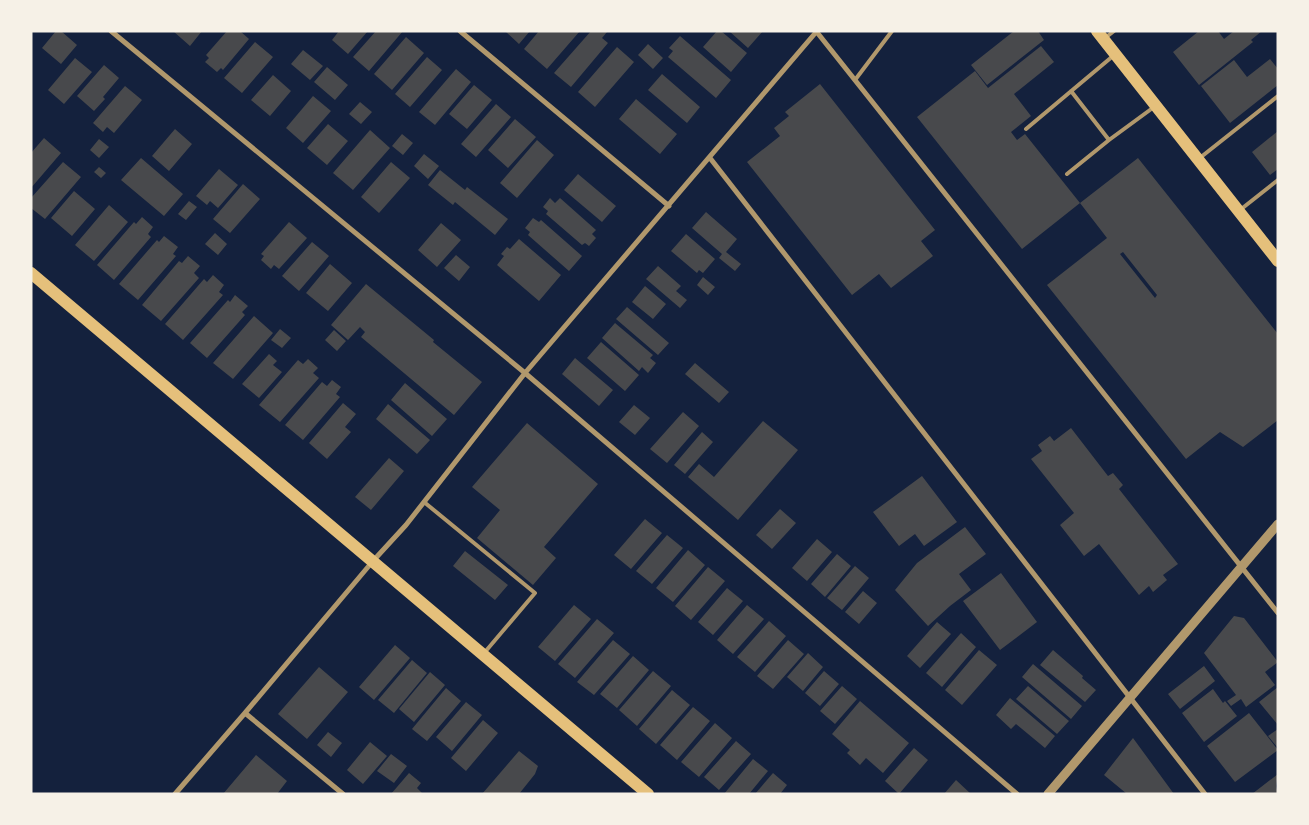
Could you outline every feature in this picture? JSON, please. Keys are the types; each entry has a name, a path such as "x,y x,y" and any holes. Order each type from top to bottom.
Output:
{"main road":[{"path":"1100,35 1278,261"},
{"path":"31,273 648,794"}],"street":[{"path":"111,31 525,372 1018,794"},
{"path":"460,31 669,206"},
{"path":"175,794 373,561 406,525 525,372 816,32 1278,612"},
{"path":"710,158 1205,794"},
{"path":"1048,794 1278,524"},
{"path":"245,713 343,794"}],"lane":[{"path":"855,80 892,31"},
{"path":"1100,35 1114,31"},
{"path":"1026,128 1115,54"},
{"path":"1070,91 1109,140"},
{"path":"1197,160 1278,96"},
{"path":"1067,174 1155,106"},
{"path":"1238,211 1278,180"},
{"path":"424,502 535,593 483,655"}],"building":[{"path":"56,31 61,31 77,45 61,64 42,48"},
{"path":"173,31 202,31 190,46"},
{"path":"227,31 240,31 249,39 223,70 221,68 217,72 205,62 209,58 206,55"},
{"path":"339,31 368,31 348,54 332,40"},
{"path":"376,31 403,31 369,71 353,57"},
{"path":"505,31 530,31 519,44"},
{"path":"539,31 580,31 547,69 524,49"},
{"path":"591,31 607,32 602,38 608,43 571,87 554,73"},
{"path":"717,31 721,31 747,53 731,72 703,47"},
{"path":"729,31 763,31 748,48"},
{"path":"1014,31 1038,31 1044,40 987,85 971,65"},
{"path":"1199,31 1218,31 1224,39 1234,31 1262,31 1251,40 1253,42 1199,85 1173,52"},
{"path":"680,36 731,80 716,98 668,57 673,51 669,48"},
{"path":"406,37 424,53 392,90 374,74"},
{"path":"255,42 273,57 242,93 224,78"},
{"path":"648,44 663,58 653,69 638,55"},
{"path":"1041,46 1054,62 1014,94 1031,116 1011,132 1017,140 1025,134 1080,203 1022,249 917,117 975,71 988,88"},
{"path":"617,47 634,62 595,107 578,92"},
{"path":"303,50 323,66 310,80 291,64"},
{"path":"427,57 442,70 410,107 395,94"},
{"path":"75,58 92,72 64,104 48,90"},
{"path":"1270,59 1278,69 1278,85 1230,123 1201,86 1234,60 1247,77"},
{"path":"104,65 119,78 103,97 105,99 94,111 77,96"},
{"path":"327,67 348,85 335,100 314,82"},
{"path":"456,69 471,82 435,125 419,112"},
{"path":"662,74 700,107 687,123 648,90"},
{"path":"273,75 291,91 270,116 251,100"},
{"path":"820,84 935,230 921,241 933,256 891,288 879,274 852,295 747,162 780,136 774,128 789,116 785,112"},
{"path":"474,85 492,100 467,129 449,114"},
{"path":"125,86 142,100 114,133 107,127 103,132 93,123"},
{"path":"313,96 331,111 303,143 286,128"},
{"path":"636,99 677,134 660,154 619,119"},
{"path":"360,102 372,112 361,124 349,114"},
{"path":"496,104 511,117 476,157 461,144"},
{"path":"515,119 536,137 508,168 488,150"},
{"path":"328,124 348,141 327,165 307,148"},
{"path":"175,129 192,144 169,171 152,156"},
{"path":"370,130 390,148 353,190 333,173"},
{"path":"1278,131 1278,169 1270,175 1252,152"},
{"path":"402,134 413,143 403,155 392,146"},
{"path":"44,138 61,153 31,188 31,153"},
{"path":"99,139 109,147 99,158 90,150"},
{"path":"537,140 554,155 517,198 500,183"},
{"path":"424,154 439,166 428,179 414,166"},
{"path":"141,158 183,194 164,216 121,180"},
{"path":"1138,158 1278,334 1278,420 1243,447 1220,432 1186,459 1047,285 1107,238 1080,203","holes":["1123,252 1157,295 1155,298 1120,254"]},
{"path":"63,162 81,177 45,219 31,208 31,198"},
{"path":"391,162 410,178 379,213 361,197"},
{"path":"99,167 106,173 101,178 94,172"},
{"path":"219,169 238,185 218,208 210,201 207,205 196,196"},
{"path":"440,170 465,190 467,187 508,219 495,235 455,202 453,205 428,185"},
{"path":"578,174 616,206 602,222 564,190"},
{"path":"243,184 260,199 230,233 213,219"},
{"path":"74,191 95,209 72,236 51,218"},
{"path":"550,198 555,203 560,198 596,230 592,234 596,238 589,246 585,243 582,245 546,214 548,211 543,207"},
{"path":"189,201 197,207 186,220 178,214"},
{"path":"109,205 128,222 94,261 75,245"},
{"path":"706,212 737,239 726,252 741,264 735,271 719,258 722,254 692,228"},
{"path":"142,217 153,227 148,234 151,237 114,280 97,265 134,222 136,224"},
{"path":"533,218 539,222 541,220 582,256 569,271 528,235 530,232 525,228"},
{"path":"289,222 307,238 279,269 274,265 271,269 261,260 264,256 261,254"},
{"path":"441,223 461,240 437,267 418,250"},
{"path":"215,233 227,244 218,255 205,244"},
{"path":"686,234 715,259 703,273 699,270 697,273 671,251"},
{"path":"164,236 178,247 173,254 176,256 138,300 119,284 157,240 159,242"},
{"path":"519,239 561,275 539,301 497,265 504,256 501,254 507,247 510,249"},
{"path":"312,242 329,256 299,291 282,276"},
{"path":"456,255 470,267 459,281 444,268"},
{"path":"188,256 200,266 194,273 199,278 161,321 142,305 179,261 182,263"},
{"path":"330,264 352,283 328,311 306,293"},
{"path":"658,266 681,286 676,291 687,300 680,308 646,279"},
{"path":"213,275 224,285 219,292 223,295 183,340 165,324 204,279 207,282"},
{"path":"703,277 715,287 708,295 697,285"},
{"path":"366,284 482,382 454,415 361,337 365,332 360,327 348,340 331,325"},
{"path":"645,286 666,304 653,319 632,302"},
{"path":"235,295 248,306 242,312 245,315 207,358 190,343 228,300 230,302"},
{"path":"627,307 669,343 658,355 616,319"},
{"path":"254,316 273,333 233,379 213,363"},
{"path":"615,323 653,355 650,358 656,363 648,373 642,367 639,371 602,338"},
{"path":"280,329 291,338 282,348 271,340"},
{"path":"334,330 346,341 337,351 325,340"},
{"path":"601,342 639,375 625,391 587,358"},
{"path":"269,354 277,361 273,365 282,372 259,398 242,384"},
{"path":"575,358 613,390 599,406 562,374"},
{"path":"308,359 318,368 313,373 319,378 280,422 259,405 298,360 303,364"},
{"path":"695,363 729,392 719,403 685,374"},
{"path":"332,380 341,387 336,394 340,397 303,440 285,425 322,382 327,386"},
{"path":"405,383 447,419 432,436 391,400"},
{"path":"343,403 356,414 345,427 351,432 327,459 309,443"},
{"path":"388,404 430,440 417,454 376,419"},
{"path":"634,405 650,418 635,435 619,422"},
{"path":"683,412 699,426 667,463 650,449"},
{"path":"763,421 798,450 738,520 688,477 699,464 714,477"},
{"path":"527,423 598,484 544,547 556,558 533,585 477,538 500,510 472,487"},
{"path":"1071,428 1108,476 1113,473 1123,485 1119,489 1178,564 1163,575 1167,580 1153,592 1149,586 1139,595 1099,544 1084,556 1060,525 1074,513 1031,459 1042,451 1038,445 1050,436 1054,441"},
{"path":"702,432 713,442 685,474 674,465"},
{"path":"389,458 404,471 371,510 355,497"},
{"path":"922,476 957,522 924,546 915,534 899,546 873,512"},
{"path":"780,509 796,523 772,549 756,535"},
{"path":"645,519 662,533 631,569 614,555"},
{"path":"965,527 986,554 959,574 971,590 928,626 895,590 917,563"},
{"path":"667,535 683,548 652,584 636,571"},
{"path":"817,539 832,552 807,581 792,568"},
{"path":"688,550 705,565 673,602 656,588"},
{"path":"465,551 508,585 495,600 453,566"},
{"path":"837,554 851,566 825,597 811,584"},
{"path":"855,566 869,578 842,610 827,598"},
{"path":"708,567 725,581 691,620 675,606"},
{"path":"1001,573 1037,622 1000,650 963,601"},
{"path":"727,588 743,601 713,635 698,622"},
{"path":"863,591 877,603 859,624 845,612"},
{"path":"574,605 591,619 555,661 538,647"},
{"path":"747,605 764,619 733,654 717,640"},
{"path":"1234,616 1244,618 1278,662 1265,672 1275,685 1246,707 1241,699 1231,706 1227,701 1236,695 1204,653"},
{"path":"597,619 614,633 575,678 558,664"},
{"path":"769,621 786,636 755,672 737,657"},
{"path":"937,622 951,634 920,668 907,656"},
{"path":"961,633 976,647 942,687 926,673"},
{"path":"613,640 630,654 594,695 577,682"},
{"path":"788,640 804,654 773,689 757,676"},
{"path":"395,645 410,658 374,700 359,687"},
{"path":"979,650 997,665 962,705 945,690"},
{"path":"1053,650 1096,690 1085,702 1040,665"},
{"path":"808,653 823,667 803,691 787,677"},
{"path":"633,656 649,670 617,708 600,694"},
{"path":"412,660 427,673 394,713 378,700"},
{"path":"1033,664 1082,706 1071,719 1022,677"},
{"path":"1204,666 1215,681 1180,709 1168,694"},
{"path":"319,667 348,692 307,739 278,714"},
{"path":"653,671 671,686 637,726 619,710"},
{"path":"824,671 839,684 820,706 805,693"},
{"path":"430,672 445,685 414,722 399,709"},
{"path":"842,686 857,699 835,724 820,711"},
{"path":"1028,686 1069,721 1057,734 1016,699"},
{"path":"1278,687 1278,725 1259,702"},
{"path":"446,688 461,701 427,741 412,729"},
{"path":"1213,689 1223,703 1225,701 1237,716 1204,742 1182,713"},
{"path":"672,690 690,705 656,744 639,729"},
{"path":"1010,698 1055,736 1045,748 1016,724 1011,729 996,715"},
{"path":"860,701 909,743 883,773 866,758 860,765 847,753 850,750 832,734"},
{"path":"466,702 482,715 452,751 436,737"},
{"path":"693,707 710,721 677,760 660,745"},
{"path":"1249,713 1278,750 1235,782 1207,746"},
{"path":"483,720 498,733 466,771 451,758"},
{"path":"715,723 732,738 699,777 681,762"},
{"path":"1278,729 1278,748 1268,736"},
{"path":"328,732 342,743 331,757 317,745"},
{"path":"1133,738 1174,794 1127,794 1104,775"},
{"path":"736,741 751,754 719,790 704,777"},
{"path":"370,742 387,756 363,784 347,770"},
{"path":"914,748 928,760 899,794 885,781"},
{"path":"519,751 538,766 535,774 519,794 482,794"},
{"path":"391,754 407,766 394,783 377,771"},
{"path":"256,755 287,781 277,794 223,794"},
{"path":"753,759 768,771 749,794 724,794"},
{"path":"409,773 421,783 417,788 423,794 391,794"},
{"path":"773,773 787,785 780,794 755,794"},
{"path":"1278,774 1276,786 1278,794 1252,794"},
{"path":"956,780 971,794 944,794"}]}
